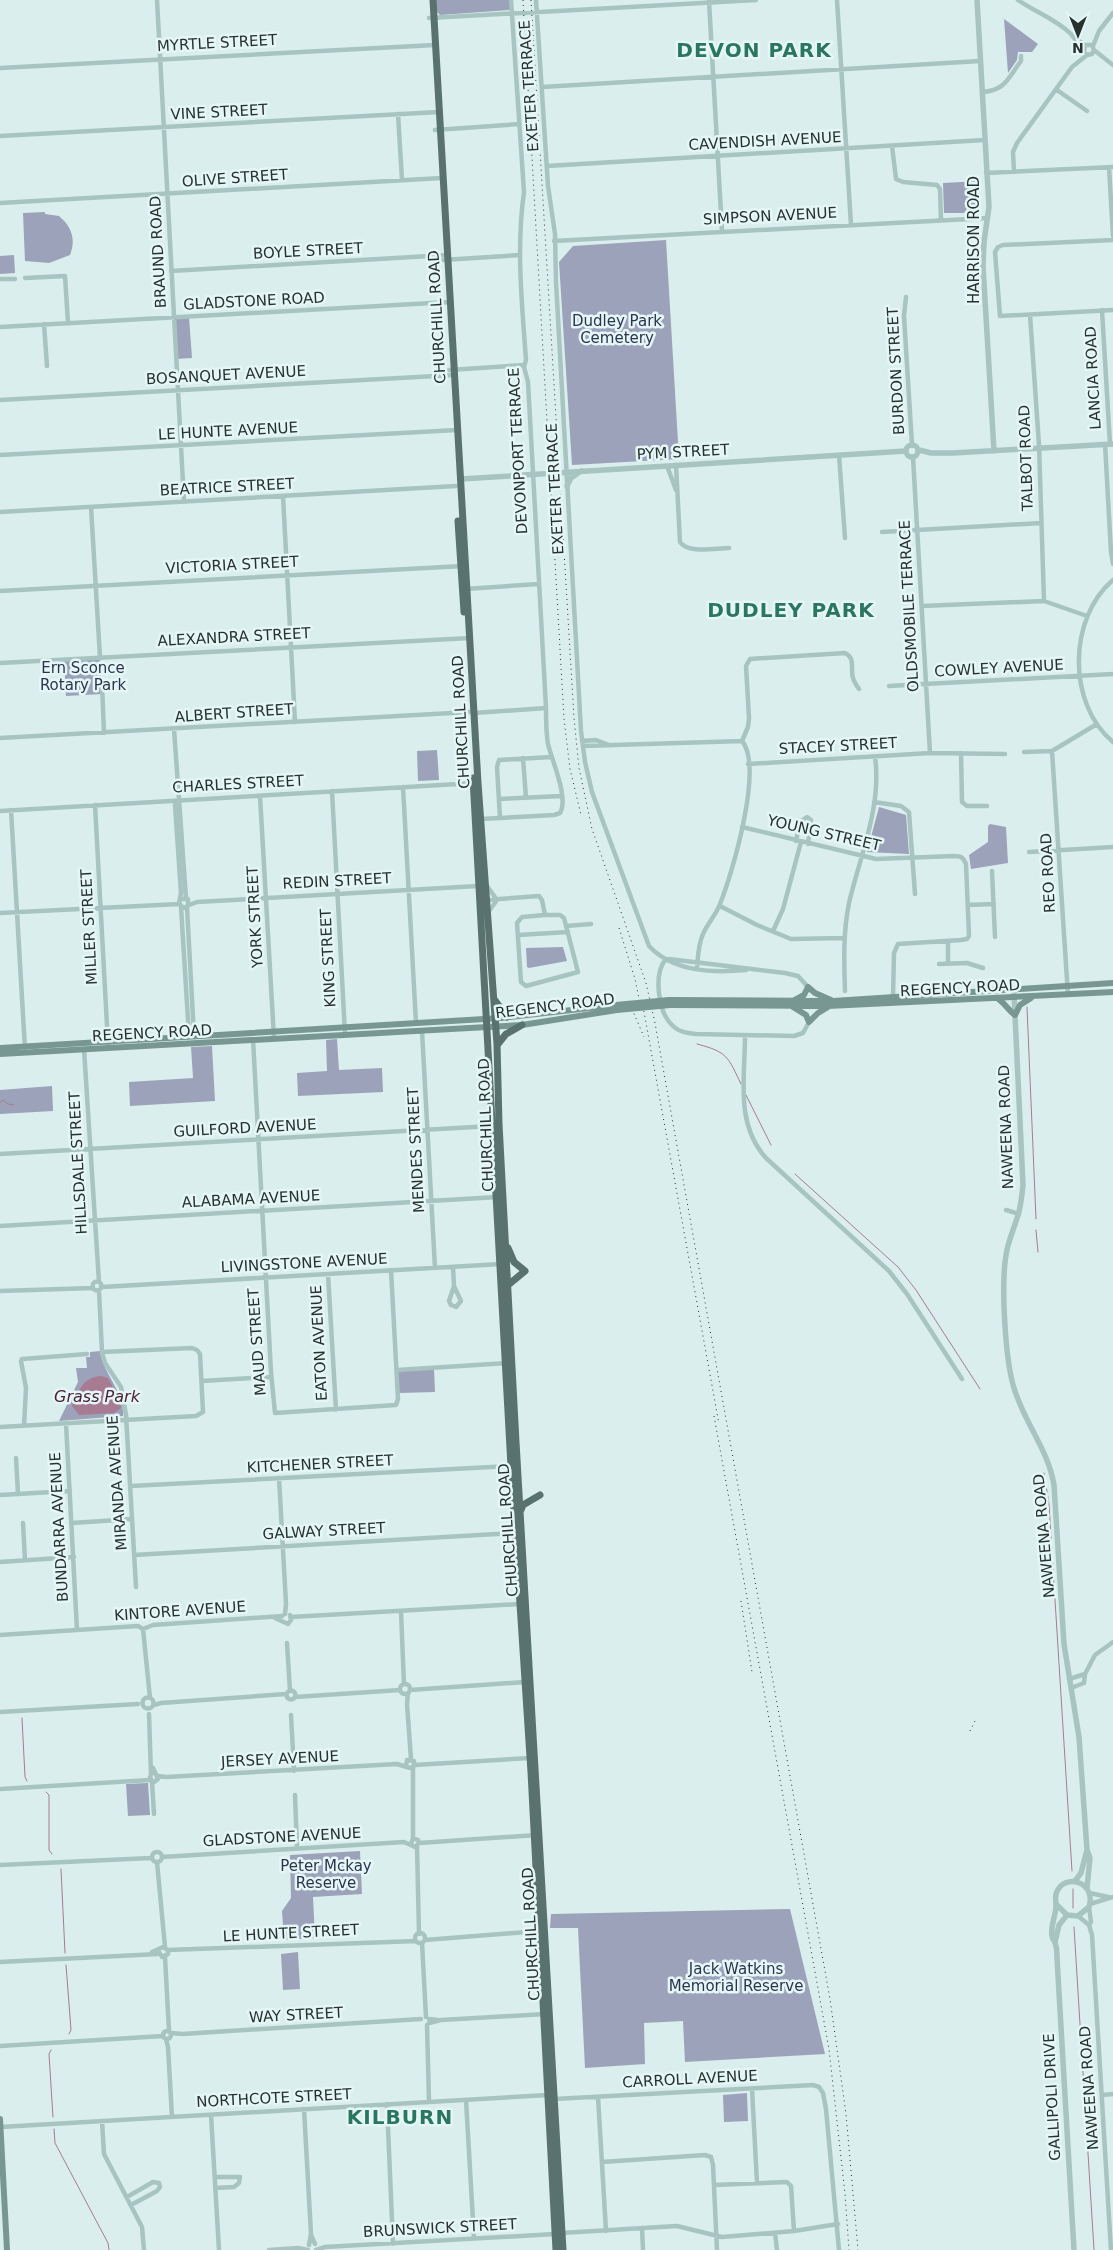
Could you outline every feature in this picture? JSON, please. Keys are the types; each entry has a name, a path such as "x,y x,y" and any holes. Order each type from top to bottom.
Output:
{"main road":[{"name":"CHURCHILL ROAD","path":"428,0 432,18"},
{"name":"CHURCHILL ROAD","path":"433,0 436,112 463,566"},
{"name":"CHURCHILL ROAD","path":"458,477 456,486 465,589 483,901 492,1126 506,1243 511,1466 530,1758 544,1903 546,2014"},
{"path":"457,499 458,477"},
{"name":"CHURCHILL ROAD","path":"483,901 487,915 497,1044 501,1264 521,1510 539,1921 558,2234 556,2250"},
{"name":"REGENCY ROAD","path":"0,1054 25,1049 345,1030 670,1003 830,1004 970,992 1113,983"},
{"path":"808,986 830,1004 809,1022 806,1015 791,1004 804,995 808,986"},
{"path":"970,992 971,1000"},
{"name":"REGENCY ROAD","path":"893,1000 971,1000 1113,993"},
{"path":"997,998 1004,1003 1008,1011 1014,1016 1023,1002 1034,997"},
{"path":"494,999 507,1017"},
{"name":"REGENCY ROAD","path":"345,1030 422,1030 522,1025 617,1008"},
{"path":"497,1044 506,1034 522,1025"},
{"name":"REGENCY ROAD","path":"0,1048 84,1049 108,1044 192,1036 253,1036"},
{"path":"506,1243 514,1262 525,1271 508,1285"},
{"path":"521,1510 523,1505 540,1495"},
{"path":"539,1921 541,1906 544,1903"},
{"path":"0,2119 1,2172 7,2250"},
{"name":"CHURCHILL ROAD","path":"558,2234 563,2250"}],"street":[{"name":"BRAUND ROAD","path":"157,0 184,502"},
{"name":"DEVONPORT TERRACE","path":"511,0 524,192 520,219 520,255 526,360 524,365 528,382 548,744 561,796"},
{"name":"EXETER TERRACE","path":"536,0 546,166 555,234 566,471 583,743 592,792 614,846 646,940 654,950 666,959"},
{"path":"432,18 709,1 756,0"},
{"path":"837,0 851,225"},
{"name":"HARRISON ROAD","path":"977,0 988,218 983,266 994,451"},
{"path":"1018,0 1036,13 1051,19 1088,49 1113,65"},
{"path":"709,1 722,231"},
{"path":"1014,172 1013,152 1017,143 1113,13"},
{"name":"MYRTLE STREET","path":"0,68 160,58 433,46"},
{"path":"982,92 995,91 1001,88 1021,61 1021,56"},
{"path":"542,86 980,61"},
{"path":"1057,90 1087,111"},
{"name":"VINE STREET","path":"0,136 436,112"},
{"path":"398,114 402,180"},
{"path":"437,130 519,124"},
{"name":"CAVENDISH AVENUE","path":"546,166 984,140"},
{"path":"892,146 896,179 903,182 937,185 940,189 942,220"},
{"path":"986,173 1111,167 1113,238 998,247 995,252 998,313 1000,316 1113,310"},
{"name":"OLIVE STREET","path":"0,203 440,178"},
{"name":"SIMPSON AVENUE","path":"554,241 988,218"},
{"name":"BOYLE STREET","path":"171,271 520,255"},
{"path":"25,278 65,276 68,323"},
{"path":"0,280 15,278"},
{"name":"BURDON STREET","path":"906,297 904,316 912,445"},
{"name":"GLADSTONE ROAD","path":"0,327 447,303"},
{"name":"LANCIA ROAD","path":"1102,310 1109,444 1110,552 1113,564"},
{"name":"TALBOT ROAD","path":"1030,315 1044,601"},
{"path":"44,324 47,366"},
{"name":"BOSANQUET AVENUE","path":"0,400 452,373 524,365"},
{"name":"LE HUNTE AVENUE","path":"0,455 455,430"},
{"path":"919,450 918,454 913,457 908,456 906,451 912,445 919,450 938,453 1109,444"},
{"name":"PYM STREET","path":"458,477 906,451"},
{"path":"839,455 845,538"},
{"name":"OLDSMOBILE TERRACE","path":"913,457 930,753"},
{"path":"676,465 678,537 682,546 690,549 729,548"},
{"path":"667,466 676,490"},
{"path":"567,486 571,478 582,470"},
{"name":"BEATRICE STREET","path":"0,512 456,486"},
{"path":"283,496 295,722"},
{"path":"90,507 100,657"},
{"path":"882,532 1041,523"},
{"name":"VICTORIA STREET","path":"0,591 463,566"},
{"path":"1113,580 1102,591 1086,616 1079,652 1080,676 1086,701 1097,724 1113,742"},
{"path":"465,589 538,584"},
{"path":"922,606 1044,601 1086,616"},
{"name":"ALEXANDRA STREET","path":"0,664 292,646 467,638"},
{"path":"742,741 748,727 749,718 746,666 747,661 753,657 845,653 851,659 852,678 859,689"},
{"name":"COWLEY AVENUE","path":"889,686 1113,674"},
{"path":"102,684 104,733"},
{"name":"ALBERT STREET","path":"0,738 546,708"},
{"path":"1024,752 1052,751 1097,724"},
{"path":"174,729 178,801 181,804 188,902 192,1036"},
{"path":"583,743 609,745 742,741"},
{"path":"697,965 699,943 720,906 742,827 749,789 748,764 745,745 742,741"},
{"name":"REO ROAD","path":"1052,751 1068,995"},
{"name":"STACEY STREET","path":"748,764 930,753 1005,754"},
{"path":"961,753 962,802 967,806 987,806"},
{"path":"500,818 498,762 502,759 552,756"},
{"path":"845,991 843,938 874,802 877,772 875,756"},
{"path":"524,758 526,798"},
{"name":"CHARLES STREET","path":"0,811 475,783"},
{"path":"403,787 416,1023"},
{"name":"KING STREET","path":"332,791 345,1030"},
{"name":"YORK STREET","path":"260,796 274,1035"},
{"path":"478,819 560,813 562,808 561,796 499,799"},
{"path":"178,801 175,805 180,903 192,1036"},
{"path":"874,802 901,806 910,812 915,894"},
{"name":"MILLER STREET","path":"95,805 108,1044"},
{"path":"11,810 25,1049"},
{"path":"773,931 783,909 799,841 800,822 807,817 811,820 812,824 808,844"},
{"name":"YOUNG STREET","path":"742,827 876,859 961,856 966,864 969,936 967,939 948,941 902,943 895,947 893,1000"},
{"path":"1028,852 1113,847"},
{"path":"992,872 995,937"},
{"path":"482,884 497,900"},
{"name":"REDIN STREET","path":"180,903 482,884"},
{"path":"483,901 539,896 542,900 545,915"},
{"path":"487,915 497,900"},
{"path":"0,913 188,902"},
{"path":"968,905 994,904"},
{"path":"720,906 791,939 843,938"},
{"path":"545,915 563,916 578,972 526,986 521,982 518,919 545,915"},
{"path":"566,926 591,924"},
{"path":"518,935 568,932"},
{"path":"948,941 948,964"},
{"path":"808,986 798,976 746,970 729,971 697,965 679,966 666,959 660,965 658,992 672,1026 683,1032 745,1036 794,1036 803,1032 809,1022"},
{"path":"939,964 971,963 983,968"},
{"name":"NAWEENA ROAD","path":"1013,990 1023,1185 1019,1214 1009,1242 1004,1272 1009,1362 1013,1386 1020,1407 1044,1451 1052,1473 1064,1644 1081,1751 1087,1850 1090,1858 1089,1891"},
{"name":"MENDES STREET","path":"422,1030 435,1268"},
{"name":"MAUD STREET","path":"253,1036 274,1410 278,1414 336,1410"},
{"path":"745,1036 744,1097 747,1125 756,1146 766,1158 889,1271 907,1294 962,1379"},
{"name":"HILLSDALE STREET","path":"84,1049 102,1352"},
{"name":"GUILFORD AVENUE","path":"0,1154 492,1126"},
{"name":"ALABAMA AVENUE","path":"0,1226 500,1197"},
{"path":"1006,1210 1019,1214"},
{"name":"LIVINGSTONE AVENUE","path":"0,1291 501,1264"},
{"path":"453,1267 454,1286"},
{"path":"336,1410 390,1407 398,1402 391,1270"},
{"name":"EATON AVENUE","path":"328,1274 336,1410"},
{"path":"0,1427 201,1414 203,1409 200,1354 195,1348 102,1352"},
{"name":"MIRANDA AVENUE","path":"102,1352 105,1363 121,1387 126,1420 136,1587"},
{"path":"24,1426 26,1388 21,1360 24,1358 87,1354"},
{"path":"80,1355 80,1361"},
{"path":"397,1370 509,1363"},
{"path":"202,1381 271,1377"},
{"name":"BUNDARRA AVENUE","path":"66,1424 77,1630"},
{"path":"16,1458 18,1494"},
{"name":"KITCHENER STREET","path":"131,1486 511,1466"},
{"path":"279,1478 286,1617"},
{"path":"0,1495 70,1491"},
{"path":"72,1522 132,1519"},
{"path":"23,1523 25,1560"},
{"name":"GALWAY STREET","path":"134,1555 516,1533"},
{"path":"0,1562 74,1557"},
{"name":"KINTORE AVENUE","path":"0,1634 138,1626 143,1629 153,1625 271,1617 401,1612 520,1604"},
{"path":"401,1612 429,2101"},
{"path":"143,1629 154,1778 154,1814"},
{"path":"1071,1688 1084,1683 1085,1674 1095,1655 1113,1642"},
{"path":"287,1643 291,1694"},
{"path":"1069,1679 1085,1674"},
{"path":"0,1712 525,1682"},
{"path":"291,1715 294,1771"},
{"name":"JERSEY AVENUE","path":"0,1789 166,1777 530,1758"},
{"path":"295,1795 297,1848"},
{"name":"GLADSTONE AVENUE","path":"151,1858 152,1854 156,1852 162,1857 536,1835"},
{"name":"NAWEENA ROAD","path":"1075,1881 1080,1873 1087,1850"},
{"path":"162,1857 157,1862 172,2117"},
{"path":"0,1865 151,1858 157,1862"},
{"path":"1089,1925 1078,1916 1067,1915 1056,1904 1056,1894 1059,1889 1067,1882 1075,1881 1089,1891 1111,1897"},
{"path":"1089,1891 1090,1905"},
{"path":"1078,1916 1090,1905 1111,1897"},
{"name":"GALLIPOLI DRIVE","path":"1055,1942 1052,1938 1052,1928 1056,1904"},
{"name":"NAWEENA ROAD","path":"1090,1905 1091,1922 1089,1925 1092,1935 1112,2250"},
{"name":"GALLIPOLI DRIVE","path":"1067,1915 1059,1925 1055,1942 1074,2250"},
{"name":"LE HUNTE STREET","path":"0,1962 540,1932"},
{"name":"WAY STREET","path":"0,2046 546,2014"},
{"name":"CARROLL AVENUE","path":"551,2097 598,2097 813,2085 819,2087 823,2093 838,2224"},
{"path":"752,2089 756,2183"},
{"path":"1103,2094 1113,2094"},
{"name":"NORTHCOTE STREET","path":"1,2126 429,2101 551,2097"},
{"path":"598,2097 606,2230"},
{"path":"466,2100 474,2238"},
{"path":"387,2104 393,2244"},
{"path":"269,2250 309,2248 311,2234 304,2109"},
{"path":"211,2115 219,2250"},
{"path":"102,2121 104,2154 142,2227 144,2250"},
{"path":"602,2162 705,2155 711,2157 717,2250"},
{"path":"215,2177 240,2177 239,2183 234,2186 215,2188"},
{"path":"127,2197 153,2182 159,2183 160,2187 157,2191 131,2205"},
{"path":"714,2185 787,2182 792,2186 794,2231"},
{"path":"838,2224 839,2250"},
{"name":"BRUNSWICK STREET","path":"309,2248 677,2226 716,2237 776,2233 838,2224"},
{"path":"642,2228 644,2250"},
{"path":"776,2233 777,2250"},
{"path":"311,2234 316,2247"},
{"path":"424,2242 424,2250"}],"green space":[{"path":"436,0 510,0 510,10 440,15 436,11"},
{"path":"1004,19 1038,44 1032,52 1018,52 1017,60 1008,73"},
{"path":"980,181 981,185 973,186 973,202 978,202 978,210 970,210 970,205 964,213 944,213 943,183"},
{"path":"45,212 45,214 59,216 70,229 73,244 70,255 49,263 25,261 23,213"},
{"name":"Dudley Park Cemetery","path":"666,240 679,459 572,465 559,262 573,246"},
{"path":"14,255 15,273 0,274 0,256"},
{"path":"174,317 189,317 192,358 176,359"},
{"name":"Ern Sconce Rotary Park","path":"100,657 102,694 66,696 64,659"},
{"path":"437,750 439,780 418,781 417,751"},
{"path":"879,807 906,815 909,854 867,852"},
{"path":"990,824 1006,827 1008,863 971,869 969,855 988,842 988,826"},
{"path":"563,947 567,961 527,967 526,948"},
{"path":"337,1039 339,1070 382,1068 383,1092 298,1096 297,1073 327,1071 326,1040"},
{"path":"212,1046 215,1101 130,1106 129,1082 193,1078 191,1047"},
{"path":"52,1086 53,1111 0,1114 0,1090"},
{"path":"100,1351 105,1367 121,1399 123,1416 59,1421 78,1382 76,1368 87,1368 86,1357 90,1357 90,1352"},
{"path":"434,1369 435,1392 399,1393 398,1371"},
{"path":"148,1783 150,1815 128,1816 126,1784"},
{"name":"Peter Mckay Reserve","path":"360,1851 362,1894 313,1897 315,1938 284,1940 282,1911 291,1898 290,1855"},
{"name":"Jack Watkins Memorial Reserve","path":"790,1909 825,2054 685,2062 683,2021 644,2023 645,2064 585,2068 578,1928 550,1928 551,1914"},
{"path":"298,1952 300,1989 283,1990 281,1954"},
{"path":"747,2093 748,2121 724,2122 723,2095"}],"water":[{"name":"Grass Park","path":"101,1376 108,1378 118,1397 121,1408 114,1413 79,1415 72,1406 79,1390 85,1382"}],"waterway":[{"path":"1027,1007 1036,1219"},
{"path":"697,1044 715,1050 726,1057 741,1084"},
{"path":"746,1095 771,1145"},
{"path":"0,1103 3,1100 8,1104 14,1105"},
{"path":"795,1174 898,1267 916,1290 980,1389"},
{"path":"1036,1230 1038,1252"},
{"path":"1044,1473 1049,1504 1072,1871"},
{"path":"22,1718 25,1777 27,1781"},
{"path":"46,1792 49,1795 49,1850 52,1854"},
{"path":"61,1869 65,1953"},
{"path":"1073,1889 1073,1908"},
{"path":"1074,1927 1094,2250"},
{"path":"66,1965 71,2030 69,2034"},
{"path":"51,2050 49,2054 53,2117"},
{"path":"54,2129 55,2143 108,2243 109,2250"}],"railway":[{"path":"523,0 564,719 570,769 581,815"},
{"path":"531,0 574,718 579,768 592,829 646,983 655,1023 830,1999 846,2114 858,2250"},
{"path":"619,928 635,979 641,1008"},
{"path":"642,1001 719,1424"},
{"path":"632,1009 644,1037"},
{"path":"714,1416 829,2049 845,2194 849,2250"},
{"path":"741,1601 752,1672"},
{"path":"970,1731 975,1721"}],"district":[{"name":"DEVON PARK","path":"754,50"},
{"name":"DUDLEY PARK","path":"791,610"},
{"name":"KILBURN","path":"400,2117"}]}
